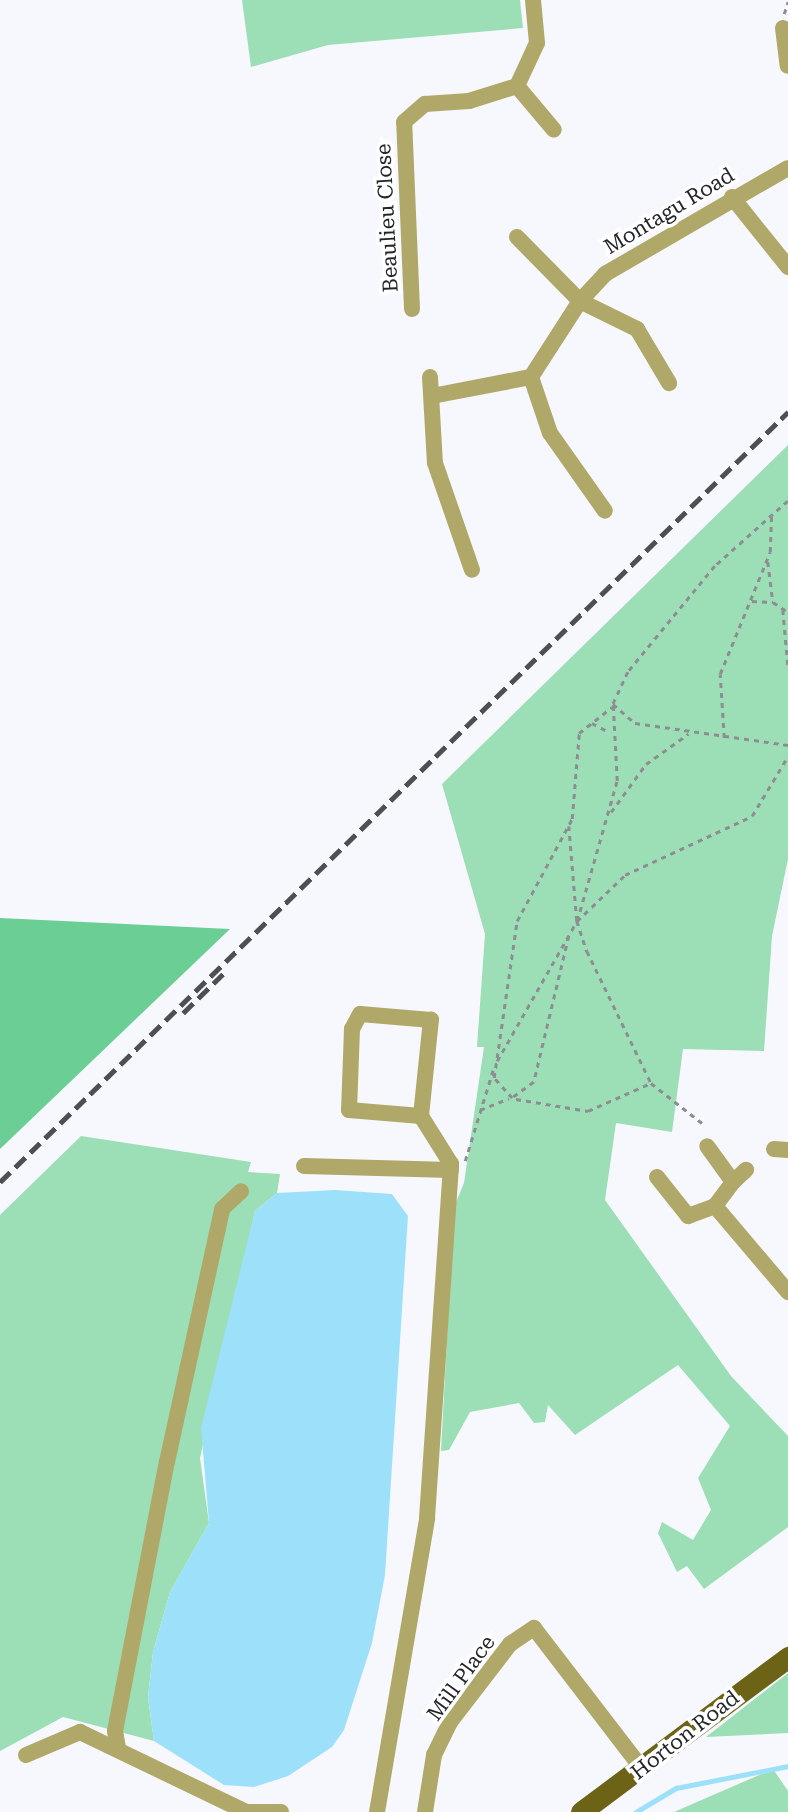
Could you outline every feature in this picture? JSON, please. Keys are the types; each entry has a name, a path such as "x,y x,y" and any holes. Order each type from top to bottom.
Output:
{"main road":[{"name":"Horton Road","path":"581,1812 642,1769 788,1657"}],"street":[{"path":"533,0 537,43 517,86 554,130"},
{"path":"783,29 788,66"},
{"name":"Beaulieu Close","path":"412,309 404,122 425,104 469,102 517,86"},
{"name":"Montagu Road","path":"531,377 580,301 605,274 732,197 788,168"},
{"path":"732,197 788,267"},
{"path":"517,237 580,301 637,329 669,383"},
{"path":"430,377 435,463 471,570"},
{"path":"432,396 531,377 550,433 605,511"},
{"path":"377,1812 427,1518 451,1167 421,1116 431,1020 360,1014 352,1029 349,1110 421,1116"},
{"path":"707,1146 733,1182"},
{"path":"304,1166 451,1167"},
{"path":"657,1177 682,1222 715,1206 733,1182 746,1171"},
{"path":"118,1748 115,1731 222,1209 241,1191"},
{"path":"715,1206 788,1292"},
{"name":"Mill Place","path":"425,1812 434,1755 450,1722 510,1644 534,1628 642,1769"},
{"path":"26,1755 69,1732 118,1748 248,1812 281,1812"}],"path":[{"path":"651,1083 589,1111 512,1098 497,1086 495,1063 577,921 617,781 609,719 628,672 683,603 788,501"},
{"path":"771,516 768,558 774,602"},
{"path":"724,738 720,674 768,558"},
{"path":"752,601 774,602 788,612"},
{"path":"783,610 788,665"},
{"path":"612,706 621,716"},
{"path":"612,706 589,723 577,741 569,826 577,921 651,1083 702,1123"},
{"path":"609,719 621,716 688,734 788,745"},
{"path":"589,723 610,733"},
{"path":"609,815 646,764 688,734"},
{"path":"577,921 625,875 752,816 788,756"},
{"path":"451,1167 468,1161 472,1122 480,1110 495,1063 517,921 569,826"},
{"path":"480,1110 512,1098 534,1082 569,936"}],"green space":[{"path":"242,0 520,0 523,28 328,45 251,67"},
{"path":"788,445 788,859 772,936 764,1051 683,1049 672,1132 616,1123 605,1200 731,1376 788,1436 788,1527 704,1589 687,1566 677,1572 658,1533 662,1522 693,1540 711,1510 698,1478 730,1426 678,1365 575,1435 548,1405 545,1422 534,1423 519,1403 470,1412 449,1450 441,1451 454,1207 464,1183 484,1047 477,1047 485,934 442,784"},
{"path":"0,918 230,929 0,1149"},
{"path":"81,1136 251,1162 248,1172 280,1174 277,1193 255,1211 200,1458 209,1523 170,1592 153,1652 148,1697 154,1741 63,1717 0,1751 0,1215"},
{"path":"788,1673 788,1733 706,1737"},
{"path":"773,1769 788,1791 788,1812 674,1812"}],"water":[{"path":"335,1190 392,1194 408,1216 385,1575 372,1643 344,1730 332,1747 288,1776 254,1787 224,1785 154,1741 148,1697 153,1652 170,1592 209,1523 201,1428 255,1211 277,1193"}],"waterway":[{"path":"636,1812 676,1788 788,1766"}],"railway":[{"path":"0,1182 788,412"},
{"path":"183,1013 223,974"}]}
